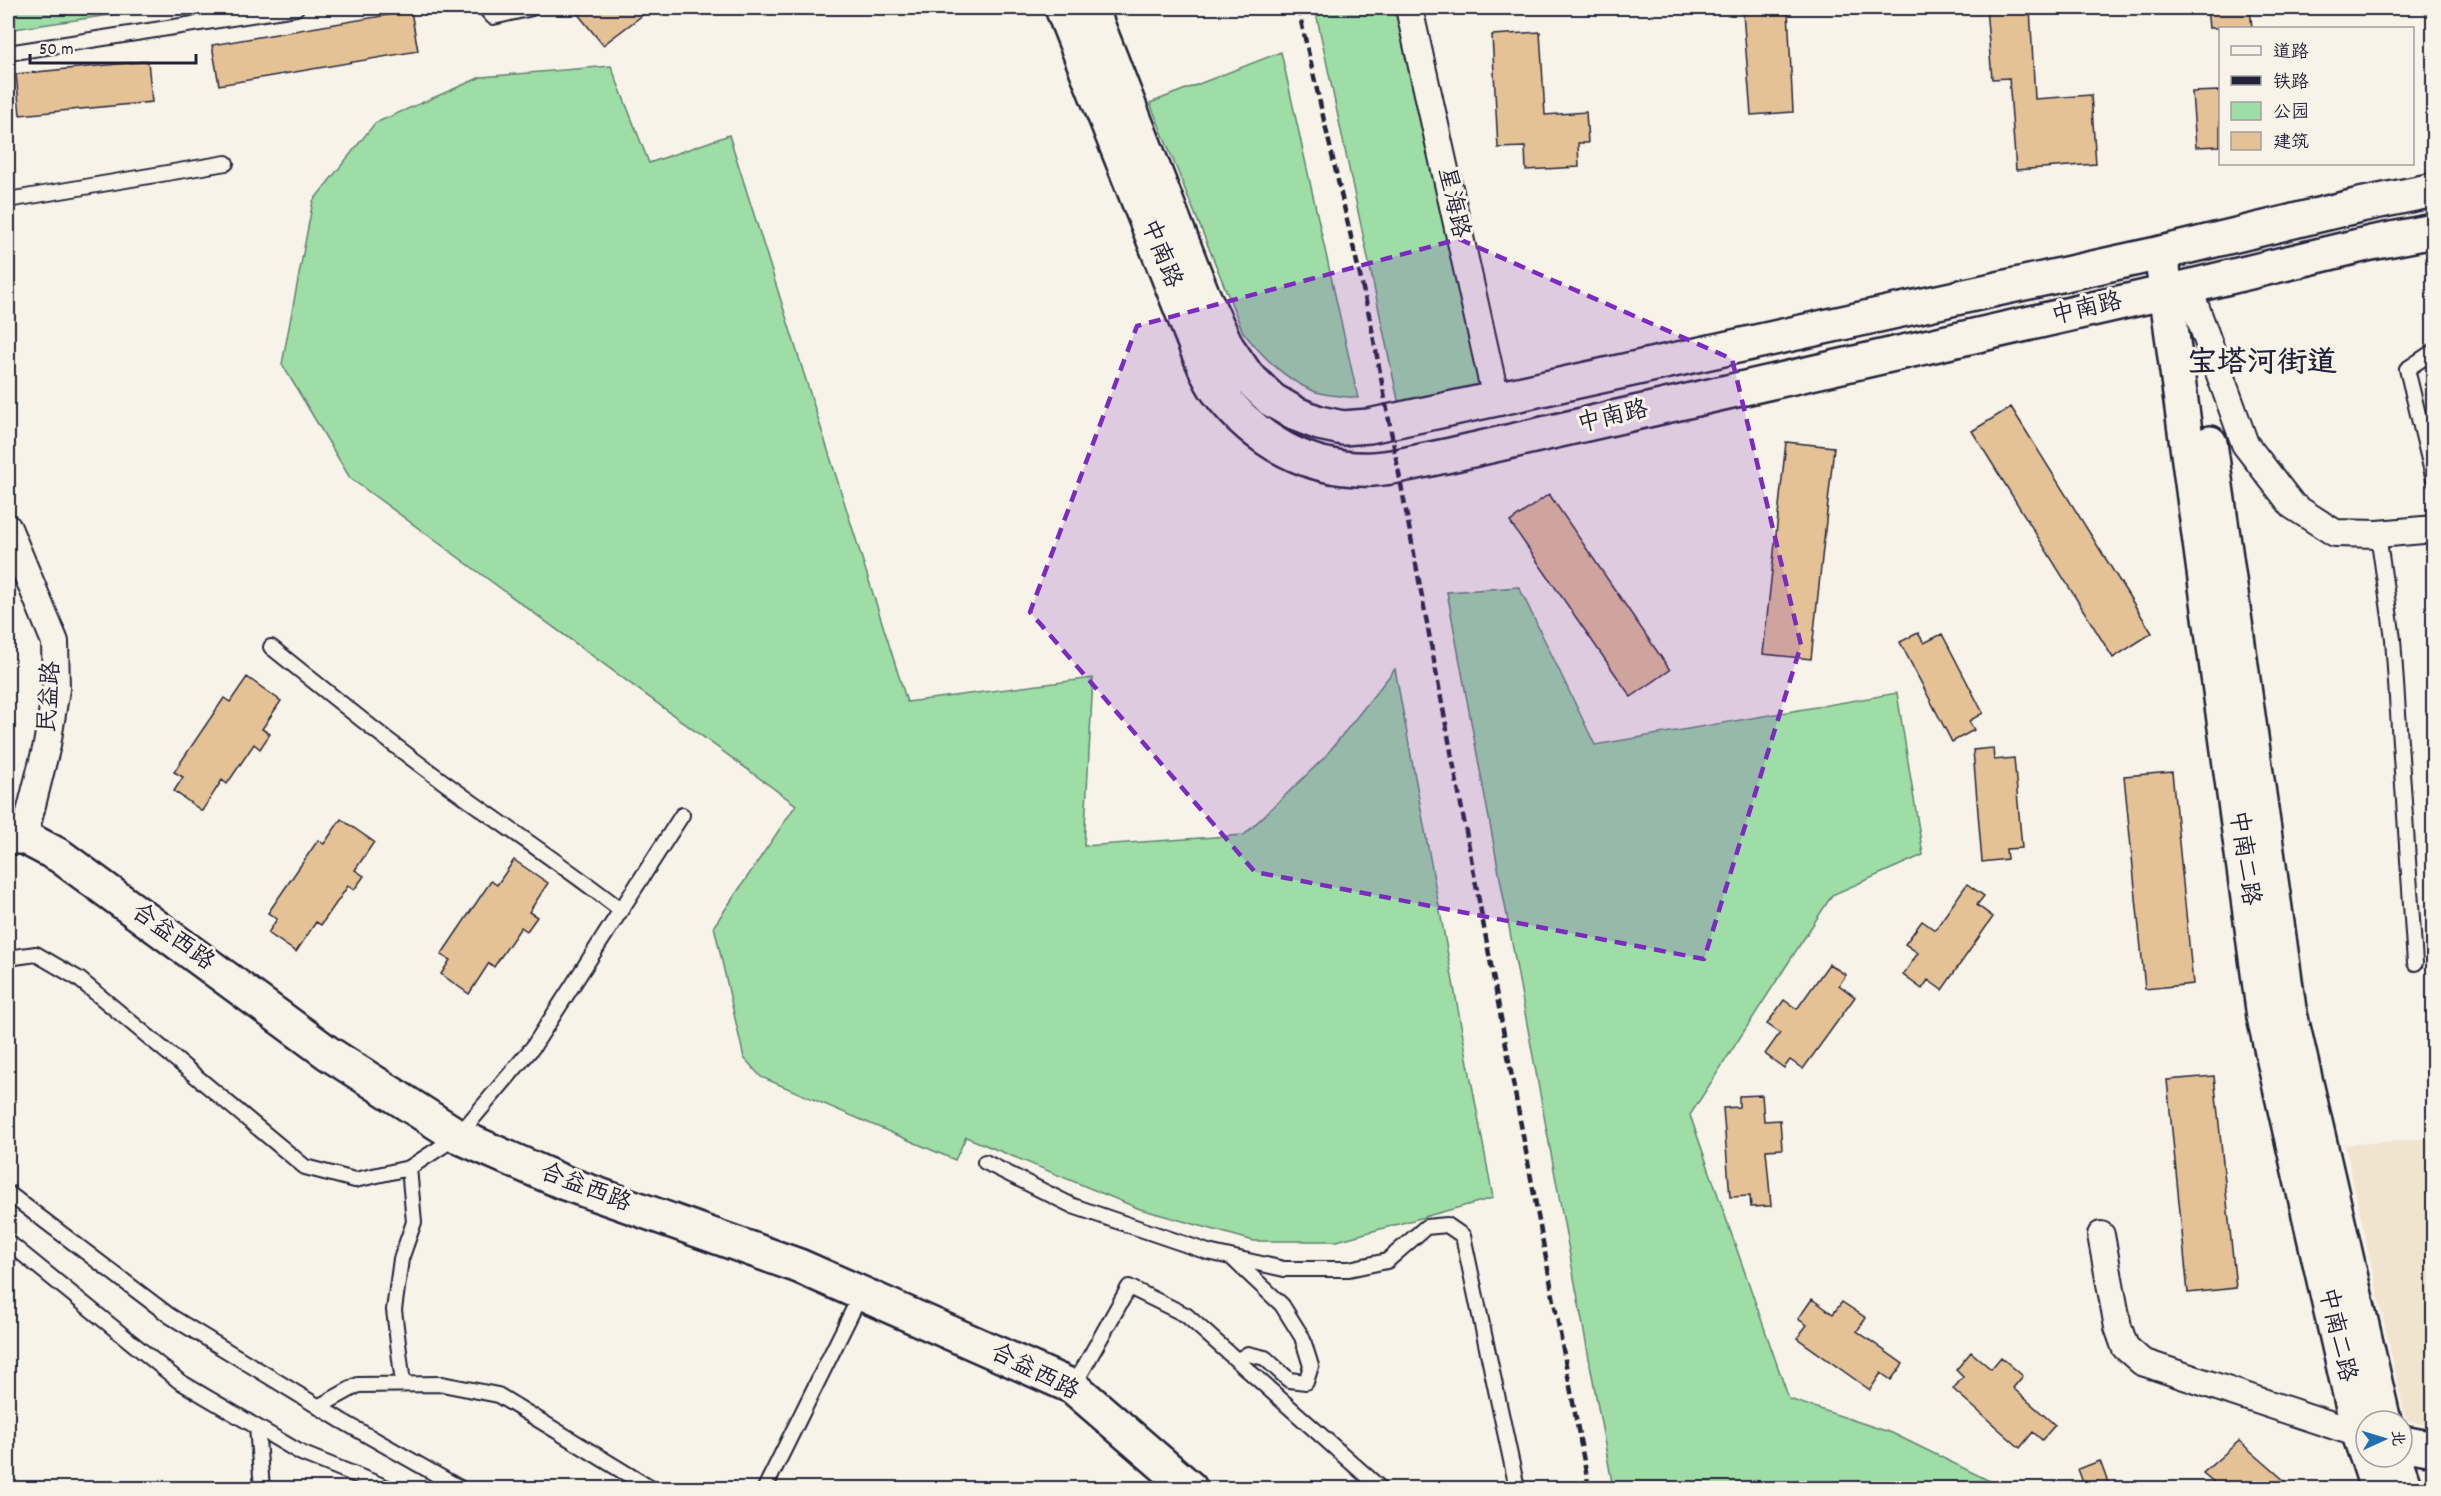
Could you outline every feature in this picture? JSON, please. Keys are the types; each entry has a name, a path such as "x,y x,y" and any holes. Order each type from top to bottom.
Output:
{"main road":[{"name":"中南路","path":"1062,8 1197,349 1216,389 1250,426 1286,452 1329,467 1375,469 1446,456 2371,243 2433,231"},
{"name":"中南路","path":"1091,8 1202,293 1227,347 1247,376 1272,400 1296,414 1319,423 1343,428 1369,426 1496,399 2171,251 2433,190"},
{"name":"中南二路","path":"2171,251 2264,1017 2360,1409"},
{"name":"合益西路","path":"16,837 60,856 328,1053 458,1136 565,1183 799,1266 1072,1387 1190,1488"},
{"path":"2414,1445 2433,1449"},
{"name":"中南二路","path":"2373,1469 2377,1488"},
{"path":"2398,1469 2405,1488"}],"street":[{"name":"星海路","path":"1408,8 1496,399"},
{"path":"2177,289 2245,444 2293,506 2334,533 2378,534 2433,529"},
{"name":"民益路","path":"8,528 55,642 56,689 48,745 16,837"},
{"path":"2101,1235 2118,1327 2126,1347 2142,1362 2354,1436"}],"lane":[{"path":"8,53 267,10 296,8"},
{"path":"485,8 492,17 532,8"},
{"path":"8,200 226,163"},
{"path":"2433,351 2407,369 2433,480"},
{"path":"2378,534 2393,639 2415,963"},
{"path":"271,647 418,763 567,867 621,910"},
{"path":"8,958 36,954 79,979 305,1167 355,1179 409,1168 458,1136 533,1047 682,814"},
{"path":"985,1162 1073,1206 1208,1252 1284,1269 1349,1269 1387,1261 1426,1227 1447,1224 1463,1236 1517,1488"},
{"path":"403,1384 394,1310 401,1259 414,1222 409,1168"},
{"path":"8,1192 170,1316 318,1407 460,1488"},
{"path":"8,1242 179,1381 301,1453 388,1488"},
{"path":"1232,1258 1282,1305 1302,1336 1311,1366 1306,1382 1289,1380 1265,1358 1248,1354 1238,1360"},
{"path":"1072,1387 1129,1287 1186,1315 1380,1488"},
{"path":"765,1488 861,1293"},
{"path":"318,1407 358,1385 442,1384 498,1395 650,1488"},
{"path":"257,1427 262,1488"}],"highlighted area":[{"path":"1459,239 1732,359 1801,645 1704,959 1255,872 1030,612 1137,326"}],"shaded area":[{"path":"2434,1138 2433,1426 2414,1422 2414,1409 2403,1409 2345,1145"}],"green space":[{"path":"8,8 157,8 8,30"},
{"path":"1315,8 1399,8 1487,385 1399,405"},
{"path":"1281,52 1358,398 1316,392 1305,387 1285,375 1258,350 1243,332 1150,103"},
{"path":"611,66 649,163 729,135 907,702 1093,678 1084,846 1244,835 1324,758 1395,669 1493,1198 1337,1241 1254,1241 1140,1209 966,1137 955,1160 761,1077 744,1058 714,926 796,805 350,478 282,364 313,201 375,123 481,77"},
{"path":"1519,587 1595,745 1897,693 1923,855 1832,895 1690,1115 1789,1399 1892,1433 2000,1488 1613,1488 1447,592"}],"building":[{"path":"573,8 652,8 603,45"},
{"path":"1986,8 2030,8 2035,99 2091,95 2096,164 2016,170 2009,78 1992,79"},
{"path":"2207,8 2250,8 2252,27 2209,28"},
{"path":"1788,10 1793,112 1751,115 1743,13"},
{"path":"411,11 418,51 219,85 212,45"},
{"path":"1540,32 1545,115 1586,112 1588,143 1578,143 1579,167 1526,170 1525,147 1498,148 1492,35"},
{"path":"148,61 152,102 20,115 16,74"},
{"path":"2219,91 2219,146 2196,147 2192,92"},
{"path":"2011,407 2152,633 2113,658 1972,431"},
{"path":"1786,442 1834,447 1811,659 1763,654"},
{"path":"1549,494 1670,670 1631,697 1510,522"},
{"path":"1918,633 1924,643 1942,634 1983,713 1969,721 1974,730 1952,742 1900,642"},
{"path":"247,677 281,701 262,729 270,734 260,749 254,744 227,784 222,780 202,811 174,791 183,777 174,772 224,698 230,702"},
{"path":"1993,748 1994,760 2014,758 2022,848 2006,849 2007,859 1982,862 1973,750"},
{"path":"2172,772 2193,984 2145,989 2124,776"},
{"path":"341,819 374,842 355,870 364,876 354,890 348,886 321,925 316,922 296,952 268,933 277,919 268,913 318,840 324,844"},
{"path":"514,860 548,883 529,912 537,917 527,931 521,927 494,967 489,963 469,994 441,974 450,960 441,955 491,881 497,885"},
{"path":"1967,884 1984,896 1977,905 1993,917 1942,990 1928,980 1922,989 1903,975 1918,953 1905,944 1922,921 1935,930"},
{"path":"1829,964 1846,975 1839,985 1855,997 1803,1069 1790,1060 1784,1068 1765,1054 1780,1033 1767,1024 1784,1000 1797,1009"},
{"path":"2214,1076 2236,1288 2188,1293 2167,1080"},
{"path":"1762,1095 1764,1121 1780,1120 1782,1149 1766,1150 1771,1206 1751,1207 1750,1196 1730,1197 1723,1108 1739,1107 1739,1096"},
{"path":"1812,1299 1833,1314 1842,1302 1866,1318 1857,1331 1903,1364 1891,1380 1881,1373 1870,1390 1797,1338 1807,1325 1798,1319"},
{"path":"1971,1352 1991,1369 2001,1357 2023,1376 2013,1388 2055,1425 2042,1440 2033,1432 2020,1448 1953,1389 1963,1377 1956,1370"},
{"path":"2239,1441 2293,1488 2221,1488 2203,1473"},
{"path":"2100,1461 2110,1488 2085,1488 2078,1469"}],"railway":[{"path":"1298,8 1370,319 1589,1488"}],"district":[{"name":"宝塔河街道","path":"2262,365"}]}
